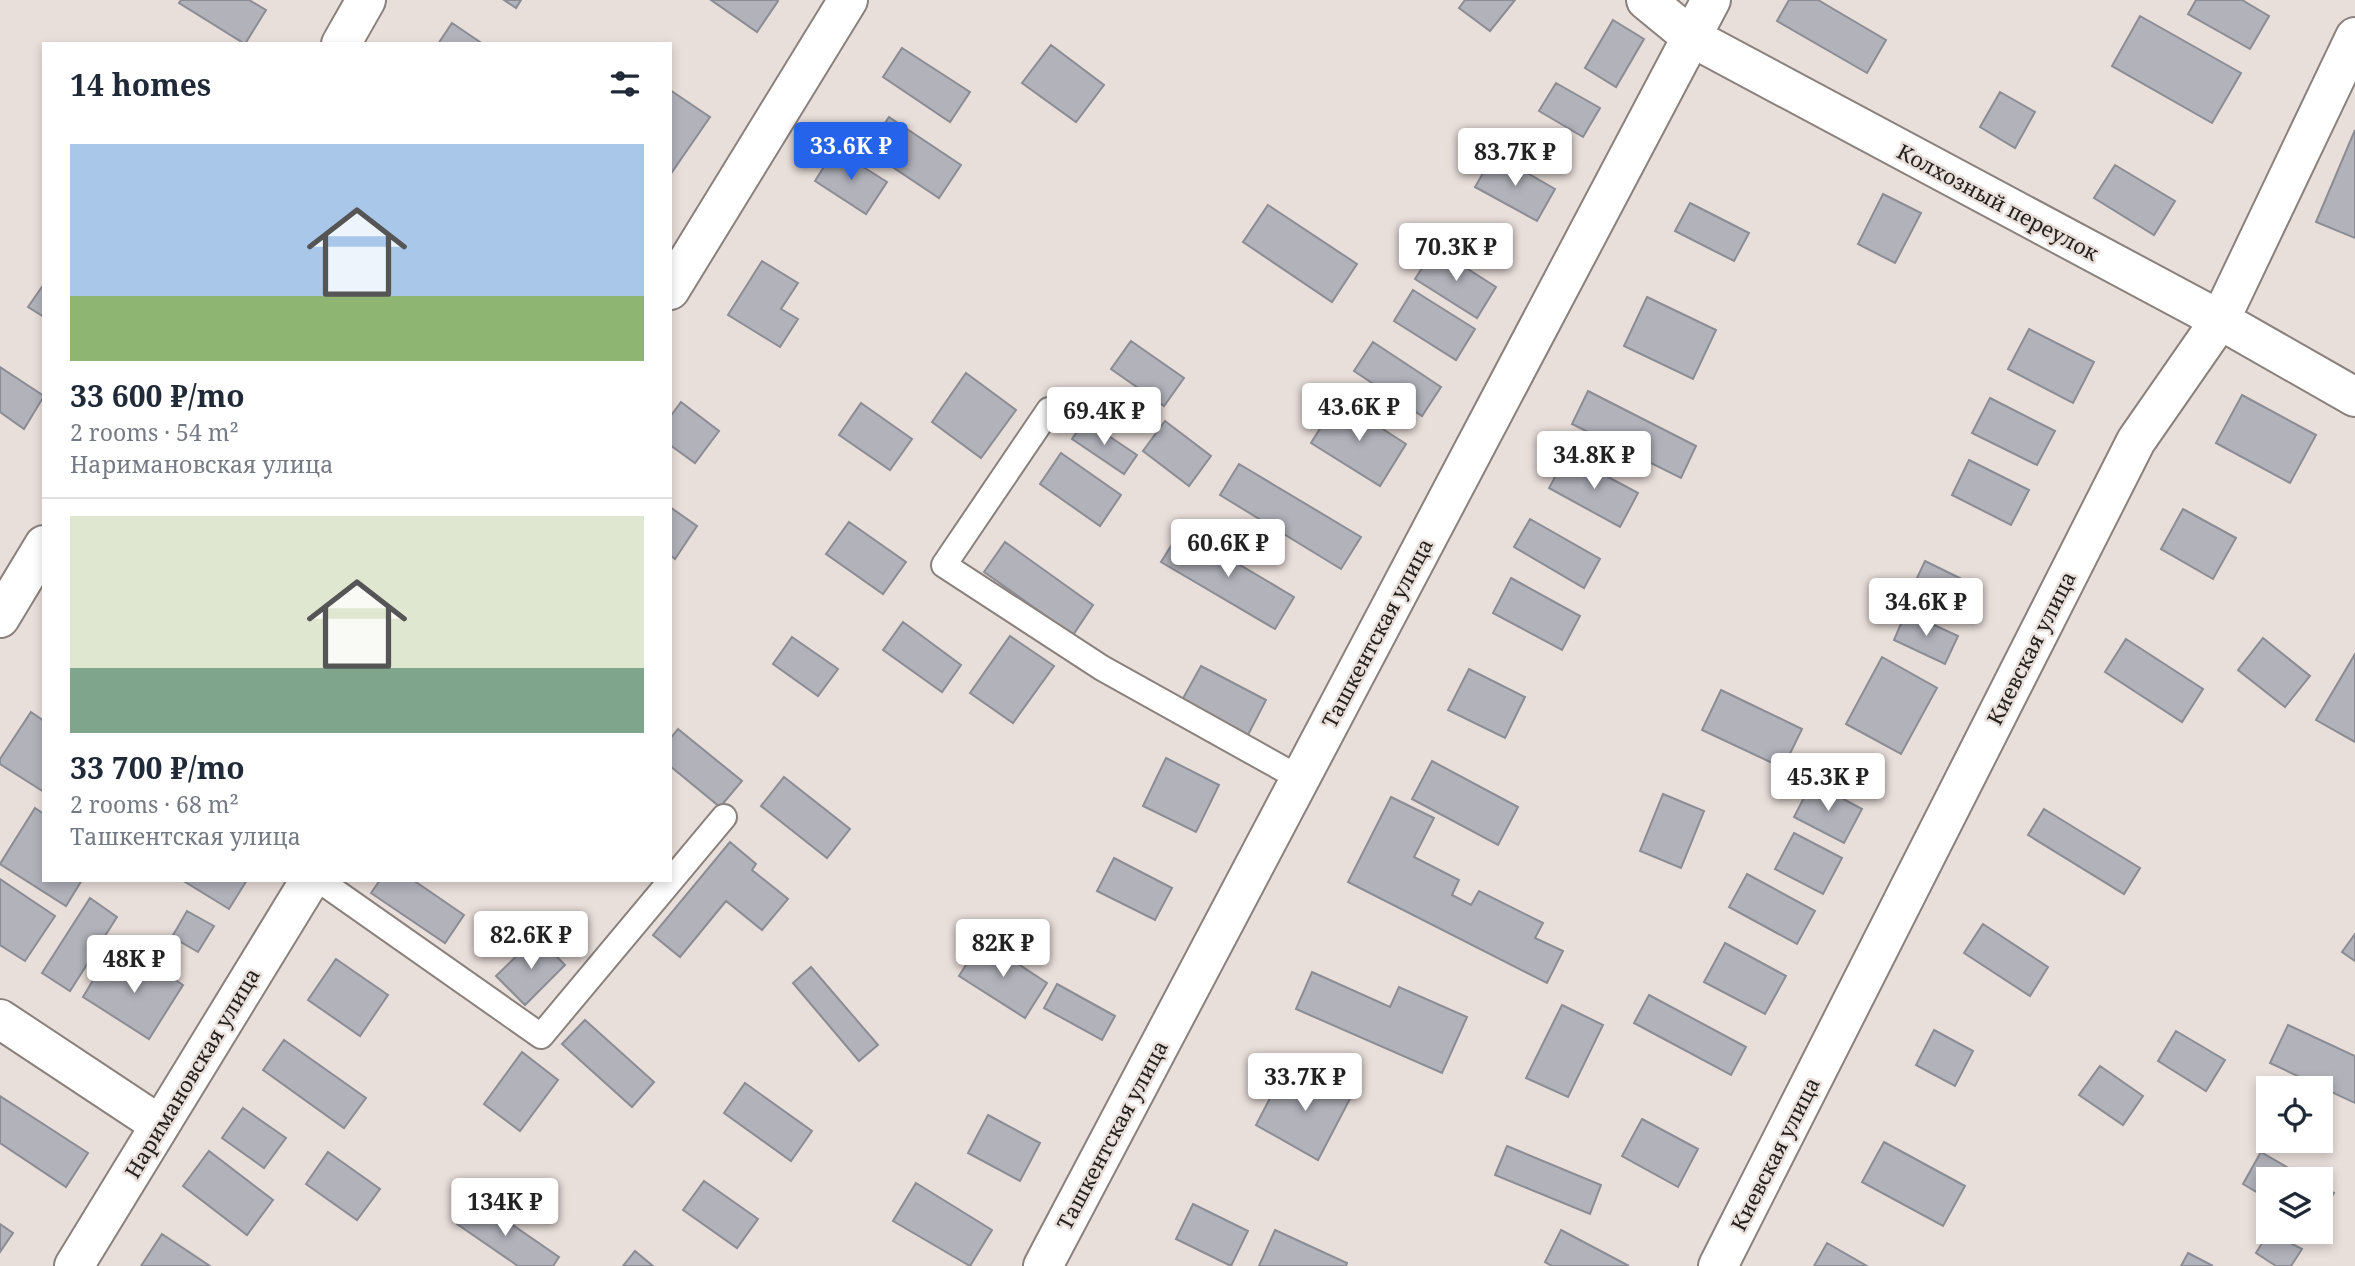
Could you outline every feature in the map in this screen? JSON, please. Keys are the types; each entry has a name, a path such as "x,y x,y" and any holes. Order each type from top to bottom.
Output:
{"street":[{"path":"342,42 366,0"},
{"path":"672,287 848,0"},
{"name":"Колхозный переулок","path":"1646,0 1691,37 2220,320 2355,397"},
{"name":"Ташкентская улица","path":"1043,1266 1711,0"},
{"name":"Киевская улица","path":"1718,1266 2136,441 2220,320 2355,37"},
{"path":"0,618 42,548"},
{"name":"Наримановская улица","path":"74,1266 309,882"},
{"path":"0,1019 160,1125"}],"lane":[{"path":"1049,410 944,565 1102,668 1301,779"},
{"path":"672,879 724,817"},
{"path":"322,882 541,1036 670,882"}],"building":[{"path":"181,0 249,0 266,10 246,42 242,42 179,3"},
{"path":"504,0 521,0 516,8"},
{"path":"711,0 777,0 778,1 757,32"},
{"path":"1465,0 1515,0 1490,31 1459,8"},
{"path":"1789,0 1818,0 1886,40 1867,73 1777,21"},
{"path":"2196,0 2242,0 2269,16 2250,49 2188,14"},
{"path":"2140,16 2241,73 2212,123 2112,66"},
{"path":"1613,20 1644,39 1616,87 1585,68"},
{"path":"452,23 480,42 439,42"},
{"path":"1051,45 1104,85 1076,122 1022,83"},
{"path":"902,48 970,92 950,122 883,77"},
{"path":"1556,83 1600,108 1583,137 1539,111"},
{"path":"672,91 710,117 672,172"},
{"path":"2000,92 2035,112 2015,148 1980,127"},
{"path":"889,117 961,165 939,198 867,150"},
{"path":"2355,130 2355,238 2316,222"},
{"path":"835,149 887,182 866,214 815,181"},
{"path":"1494,154 1555,189 1537,221 1475,187"},
{"path":"2115,165 2175,201 2154,235 2094,198"},
{"path":"1883,194 1921,213 1895,263 1858,244"},
{"path":"1690,203 1749,233 1734,261 1675,231"},
{"path":"1268,205 1357,264 1332,302 1243,242"},
{"path":"1435,248 1496,287 1477,318 1415,279"},
{"path":"762,261 798,283 781,309 798,319 780,347 728,315"},
{"path":"42,287 42,316 28,307"},
{"path":"1413,290 1475,329 1456,360 1394,321"},
{"path":"1647,297 1716,330 1693,379 1624,346"},
{"path":"2029,329 2094,362 2073,403 2008,369"},
{"path":"1131,341 1184,378 1164,406 1111,369"},
{"path":"1373,342 1441,387 1422,416 1354,371"},
{"path":"0,367 42,395 42,399 24,429 0,412"},
{"path":"966,373 1016,410 981,458 932,422"},
{"path":"1588,391 1696,446 1681,478 1572,424"},
{"path":"2242,395 2316,435 2290,483 2216,443"},
{"path":"1990,398 2055,431 2037,465 1972,433"},
{"path":"1338,400 1406,444 1380,486 1311,443"},
{"path":"681,402 719,431 695,463 672,446 672,414"},
{"path":"861,403 912,439 890,470 839,435"},
{"path":"1085,420 1137,455 1124,474 1072,439"},
{"path":"1165,421 1211,456 1189,486 1143,451"},
{"path":"1061,453 1121,495 1100,526 1040,484"},
{"path":"1567,455 1638,493 1620,527 1549,488"},
{"path":"1969,460 2029,490 2011,525 1952,495"},
{"path":"1239,464 1361,537 1341,569 1220,495"},
{"path":"672,508 697,526 675,559 672,557"},
{"path":"2183,509 2236,538 2213,579 2161,549"},
{"path":"1530,519 1600,559 1584,588 1514,547"},
{"path":"849,522 906,562 883,594 826,554"},
{"path":"1181,530 1294,597 1275,629 1161,562"},
{"path":"1005,542 1093,605 1073,635 984,572"},
{"path":"1925,561 1978,587 1961,622 1908,597"},
{"path":"1511,578 1580,616 1562,650 1493,613"},
{"path":"1906,612 1958,636 1945,664 1894,640"},
{"path":"903,622 961,665 942,692 883,650"},
{"path":"1010,636 1054,666 1013,723 970,693"},
{"path":"792,637 838,669 818,696 773,664"},
{"path":"2263,638 2310,676 2285,707 2238,670"},
{"path":"2126,639 2203,689 2182,722 2105,672"},
{"path":"2355,654 2355,742 2316,720"},
{"path":"1882,657 1937,688 1901,754 1846,724"},
{"path":"1201,666 1266,700 1248,735 1182,700"},
{"path":"1469,669 1525,697 1505,738 1448,710"},
{"path":"1721,690 1802,729 1783,768 1702,730"},
{"path":"31,712 42,720 42,791 0,764 0,759"},
{"path":"678,729 742,781 720,807 672,768 672,736"},
{"path":"1166,758 1219,785 1196,832 1143,806"},
{"path":"1432,761 1518,807 1498,845 1412,799"},
{"path":"784,777 850,829 827,858 761,806"},
{"path":"1812,782 1862,809 1844,843 1794,817"},
{"path":"1663,794 1704,811 1681,868 1640,851"},
{"path":"1391,797 1434,818 1414,857 1459,880 1452,895 1471,905 1479,891 1543,923 1535,938 1563,951 1547,983 1348,882"},
{"path":"35,808 42,813 42,882 81,882 66,906 0,864"},
{"path":"2044,809 2140,868 2124,894 2028,835"},
{"path":"1794,833 1842,858 1823,894 1775,869"},
{"path":"730,842 756,864 752,870 788,899 762,930 726,901 680,957 653,935"},
{"path":"1114,858 1172,888 1155,920 1097,891"},
{"path":"1747,874 1815,911 1797,944 1729,907"},
{"path":"0,879 55,916 25,961 0,945"},
{"path":"185,882 246,882 229,909"},
{"path":"379,882 416,882 464,915 445,943 371,893"},
{"path":"90,898 117,917 70,991 42,973"},
{"path":"187,911 214,926 198,952 172,937"},
{"path":"1983,924 2048,967 2030,996 1964,953"},
{"path":"2355,934 2355,961 2342,952"},
{"path":"537,936 565,965 525,1005 496,976"},
{"path":"982,940 1047,983 1025,1018 959,976"},
{"path":"1725,943 1786,976 1765,1014 1704,982"},
{"path":"138,956 183,985 149,1039 83,997 104,962 125,976"},
{"path":"336,959 388,995 360,1036 308,1000"},
{"path":"811,967 878,1045 859,1061 793,983"},
{"path":"1312,972 1390,1007 1399,987 1467,1017 1442,1073 1296,1009"},
{"path":"1057,984 1115,1016 1102,1040 1044,1008"},
{"path":"1649,995 1746,1047 1731,1075 1634,1023"},
{"path":"1562,1005 1603,1025 1568,1097 1526,1078"},
{"path":"585,1020 654,1082 632,1107 562,1044"},
{"path":"2288,1025 2355,1056 2355,1103 2333,1093 2333,1076 2298,1076 2270,1063"},
{"path":"1934,1030 1973,1051 1955,1086 1916,1065"},
{"path":"2176,1031 2225,1060 2206,1091 2158,1061"},
{"path":"284,1040 366,1098 344,1128 263,1070"},
{"path":"522,1052 558,1080 520,1131 484,1104"},
{"path":"2100,1066 2143,1096 2123,1125 2079,1095"},
{"path":"1308,1070 1353,1093 1318,1160 1256,1125 1281,1077 1299,1086"},
{"path":"745,1083 812,1131 791,1161 724,1113"},
{"path":"0,1096 88,1153 66,1187 0,1143"},
{"path":"243,1108 286,1138 264,1168 222,1138"},
{"path":"988,1115 1040,1143 1020,1181 968,1153"},
{"path":"1642,1119 1698,1149 1678,1187 1622,1156"},
{"path":"1884,1142 1965,1186 1943,1226 1862,1182"},
{"path":"1507,1146 1601,1185 1590,1214 1495,1175"},
{"path":"209,1151 273,1200 247,1235 183,1186"},
{"path":"328,1152 380,1189 357,1220 306,1184"},
{"path":"2260,1153 2287,1167 2256,1167 2256,1192 2243,1184"},
{"path":"704,1181 758,1219 737,1248 683,1210"},
{"path":"916,1183 992,1230 970,1266 893,1221"},
{"path":"475,1199 559,1257 553,1266 518,1266 457,1224"},
{"path":"1193,1204 1248,1231 1231,1266 1176,1239"},
{"path":"0,1224 13,1233 0,1252"},
{"path":"1275,1230 1347,1263 1346,1266 1259,1266"},
{"path":"1561,1230 1629,1266 1552,1266 1545,1262"},
{"path":"162,1234 210,1266 141,1266"},
{"path":"1827,1243 1867,1266 1814,1266"},
{"path":"2262,1244 2292,1244 2302,1249 2291,1266 2276,1266 2256,1253"},
{"path":"635,1251 653,1266 623,1266"},
{"path":"2188,1253 2213,1266 2181,1266"}]}
